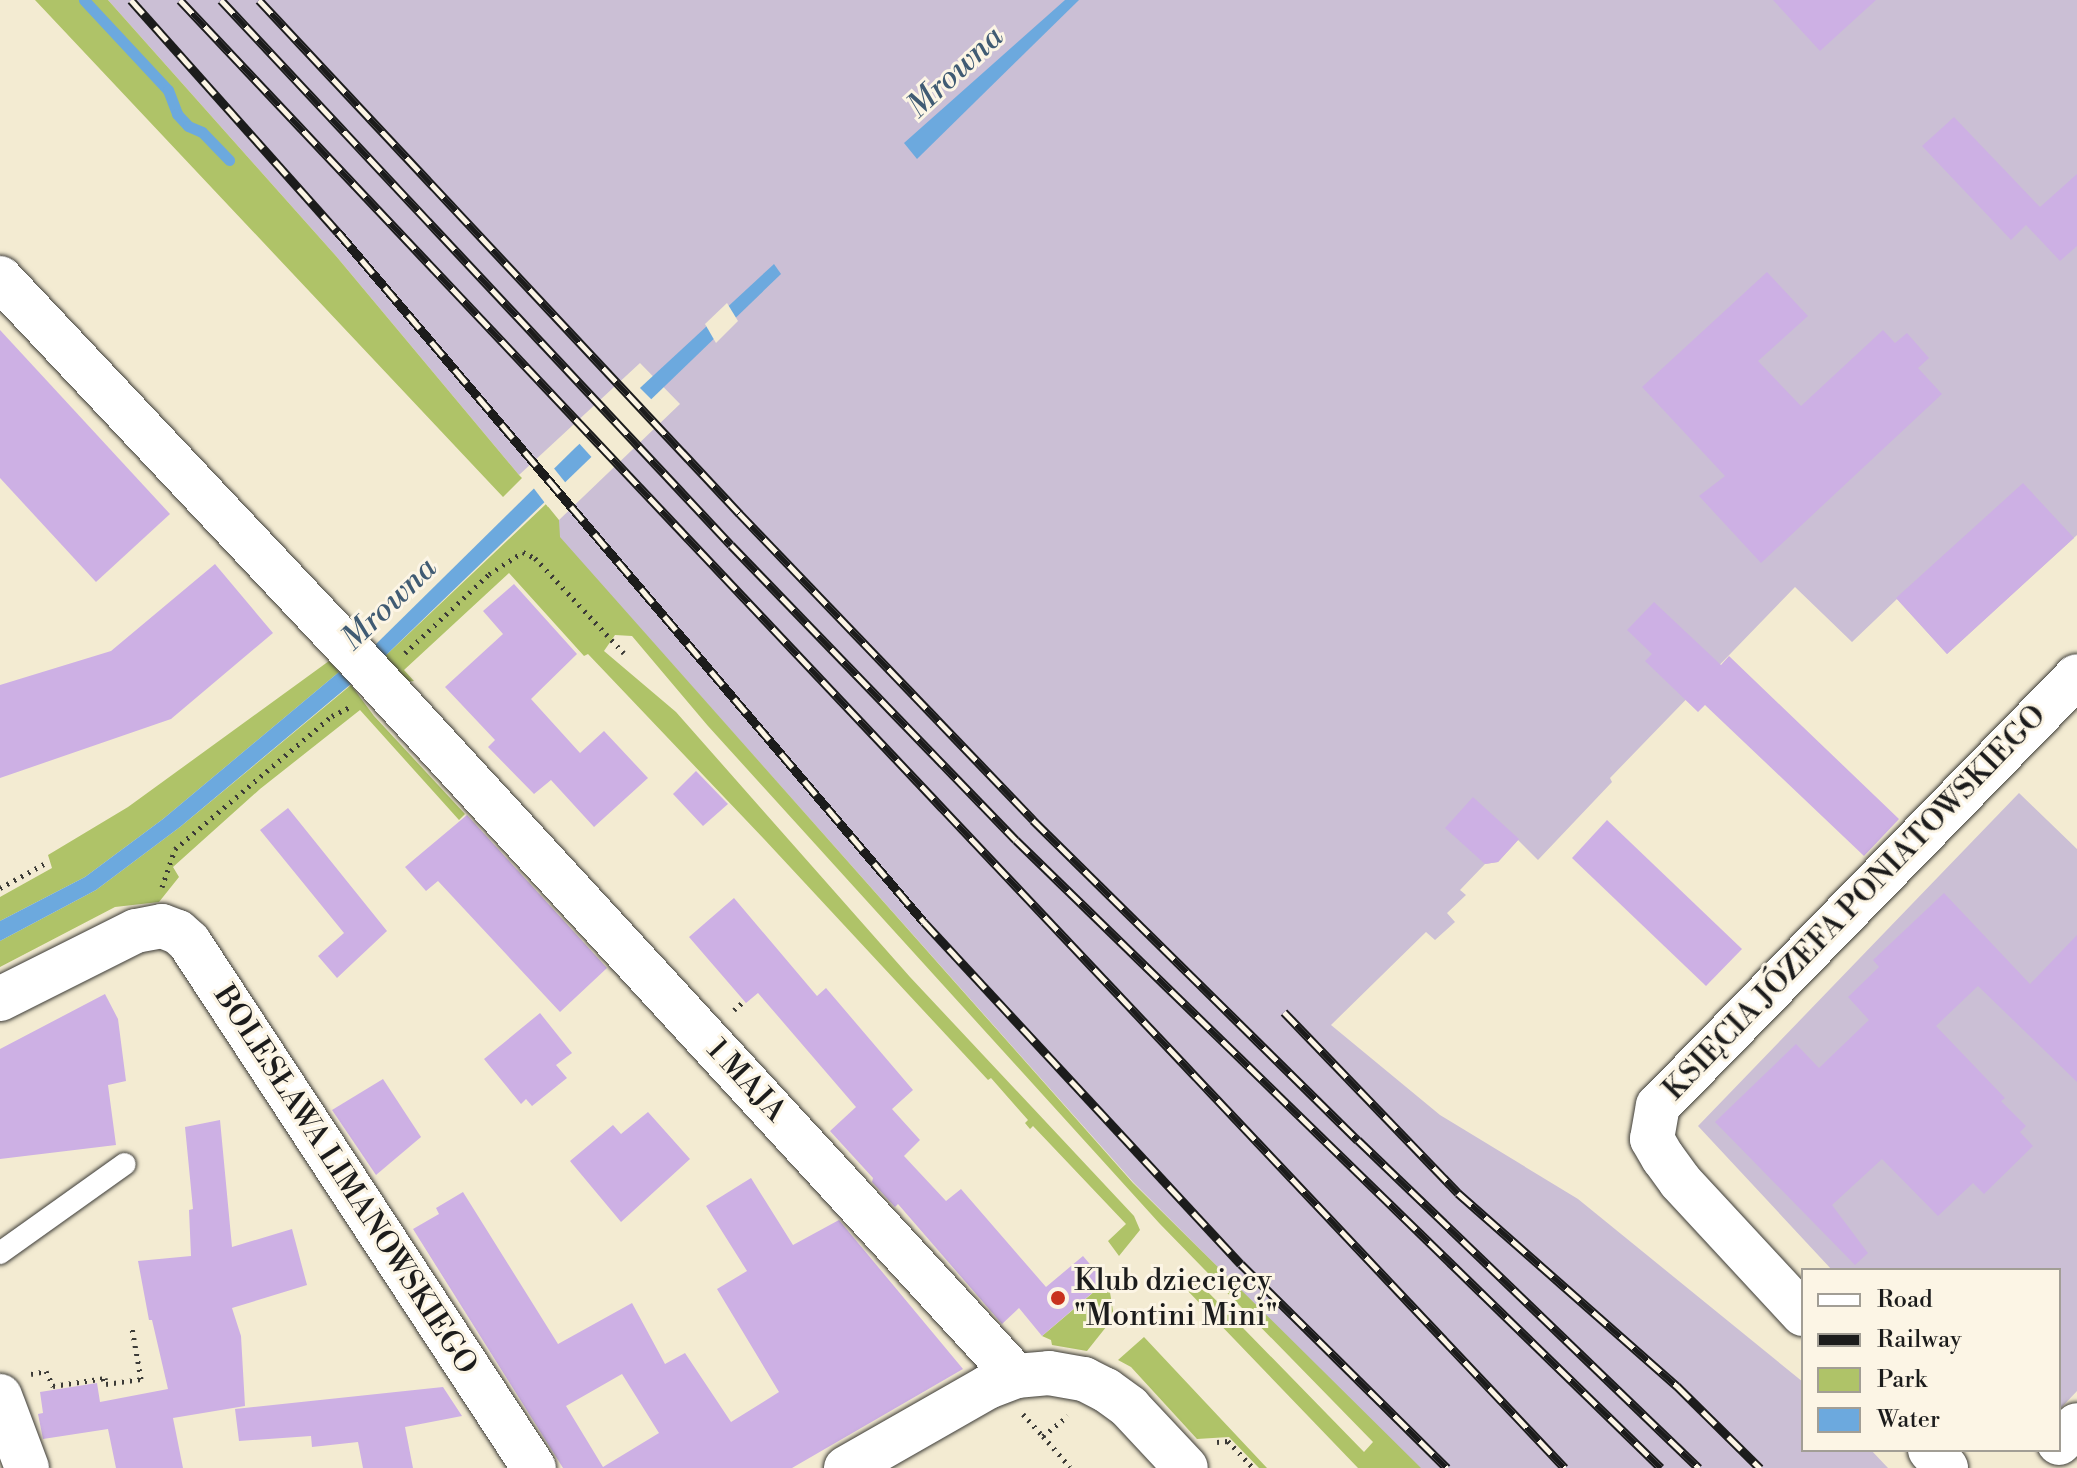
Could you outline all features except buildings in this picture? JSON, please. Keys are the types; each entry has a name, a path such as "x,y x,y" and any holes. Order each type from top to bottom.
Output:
{"street":[{"name":"1 MAJA","path":"0,278 381,682 1019,1395"},
{"name":"KSIĘCIA JÓZEFA PONIATOWSKIEGO","path":"1801,1312 1680,1181 1652,1139 1658,1106 1671,1088 2077,676"},
{"path":"0,999 148,914"},
{"name":"BOLESŁAWA LIMANOWSKIEGO","path":"148,914 189,942 534,1468"},
{"path":"846,1468 988,1387 1019,1395 1066,1376 1106,1390 1129,1407 1186,1468"},
{"path":"12,1385 27,1468"},
{"path":"2061,1441 2077,1425"},
{"path":"1932,1452 1946,1468"},
{"path":"2035,1468 2050,1452"}],"lane":[{"path":"0,1253 125,1164"}],"path":[{"path":"148,914 175,849 332,716 381,682 489,574 523,552 545,568 624,653"},
{"path":"0,888 44,864"},
{"path":"12,1385 46,1371 53,1386 105,1378 106,1384 141,1379 132,1328"},
{"path":"1019,1395 1043,1436 1070,1467"},
{"path":"1043,1436 1076,1409"}],"shaded area":[{"path":"108,0 2077,0 2077,535 1947,654 1897,599 1852,642 1795,587 1610,778 1612,782 1538,860 1518,840 1498,862 1485,864 1460,890 1466,895 1447,913 1455,922 1435,940 1426,932 1331,1025 1440,1115 1578,1199 1801,1380 1801,1452 1873,1452 1888,1468 1418,1468 1134,1183 559,537 559,520 680,404 640,363 519,475 336,256"},
{"path":"2019,793 2077,849 2077,1391 2061,1408 2061,1268 1830,1268 1698,1126"}],"green space":[{"path":"35,0 108,0 336,256 522,478 503,497"},
{"path":"546,504 559,520 560,537 1133,1183 1421,1468 1358,1468 1186,1289 1193,1283 1206,1290 1364,1452 1373,1442 1160,1224 708,726 632,636 615,635 604,651 676,712 910,977 1134,1216 1140,1230 1119,1256 1108,1241 1126,1224 1033,1126 1030,1129 1025,1123 1028,1120 991,1078 988,1080 764,839 588,654 584,656 509,573 404,670 414,681 404,682 383,658"},
{"path":"329,661 339,672 163,819 85,877 0,921 0,897 52,868 48,855 128,807"},
{"path":"351,685 374,716 465,814 459,820 360,710 260,789 173,867 179,877 159,902 115,907 0,967 0,941 96,890 180,827"},
{"path":"1108,1280 1114,1317 1087,1351 1052,1345 1051,1340 1042,1336"},
{"path":"1144,1337 1267,1468 1259,1468 1229,1437 1197,1439 1131,1367 1118,1360"}],"water":[{"path":"1065,0 1079,0 917,159 904,143"},
{"path":"774,264 781,274 382,659 372,648 575,448"},
{"path":"339,672 351,684 180,827 96,890 0,941 0,921 85,877 163,819"}],"pier":[{"path":"727,303 738,321 716,343 705,324"},
{"path":"638,386 655,403 596,462 577,441"},
{"path":"552,466 569,487 548,507 532,486"}],"waterway":[{"path":"84,0 168,90 177,114 188,126 202,132 229,160"}],"railway":[{"path":"131,0 338,232 924,922 1241,1264 1447,1468"},
{"path":"180,0 1565,1468"},
{"path":"221,0 731,545 1016,840 1661,1468"},
{"path":"259,0 739,513 1033,820 1358,1140 1699,1468"},
{"path":"1284,1012 1458,1193 1677,1386 1760,1468"}],"place":[{"name":"Klub dziecięcy \"Montini Mini\"","path":"1058,1298"}],"water label":[{"name":"Mrowna","path":"955,72"},
{"name":"Mrowna","path":"389,604"}]}
